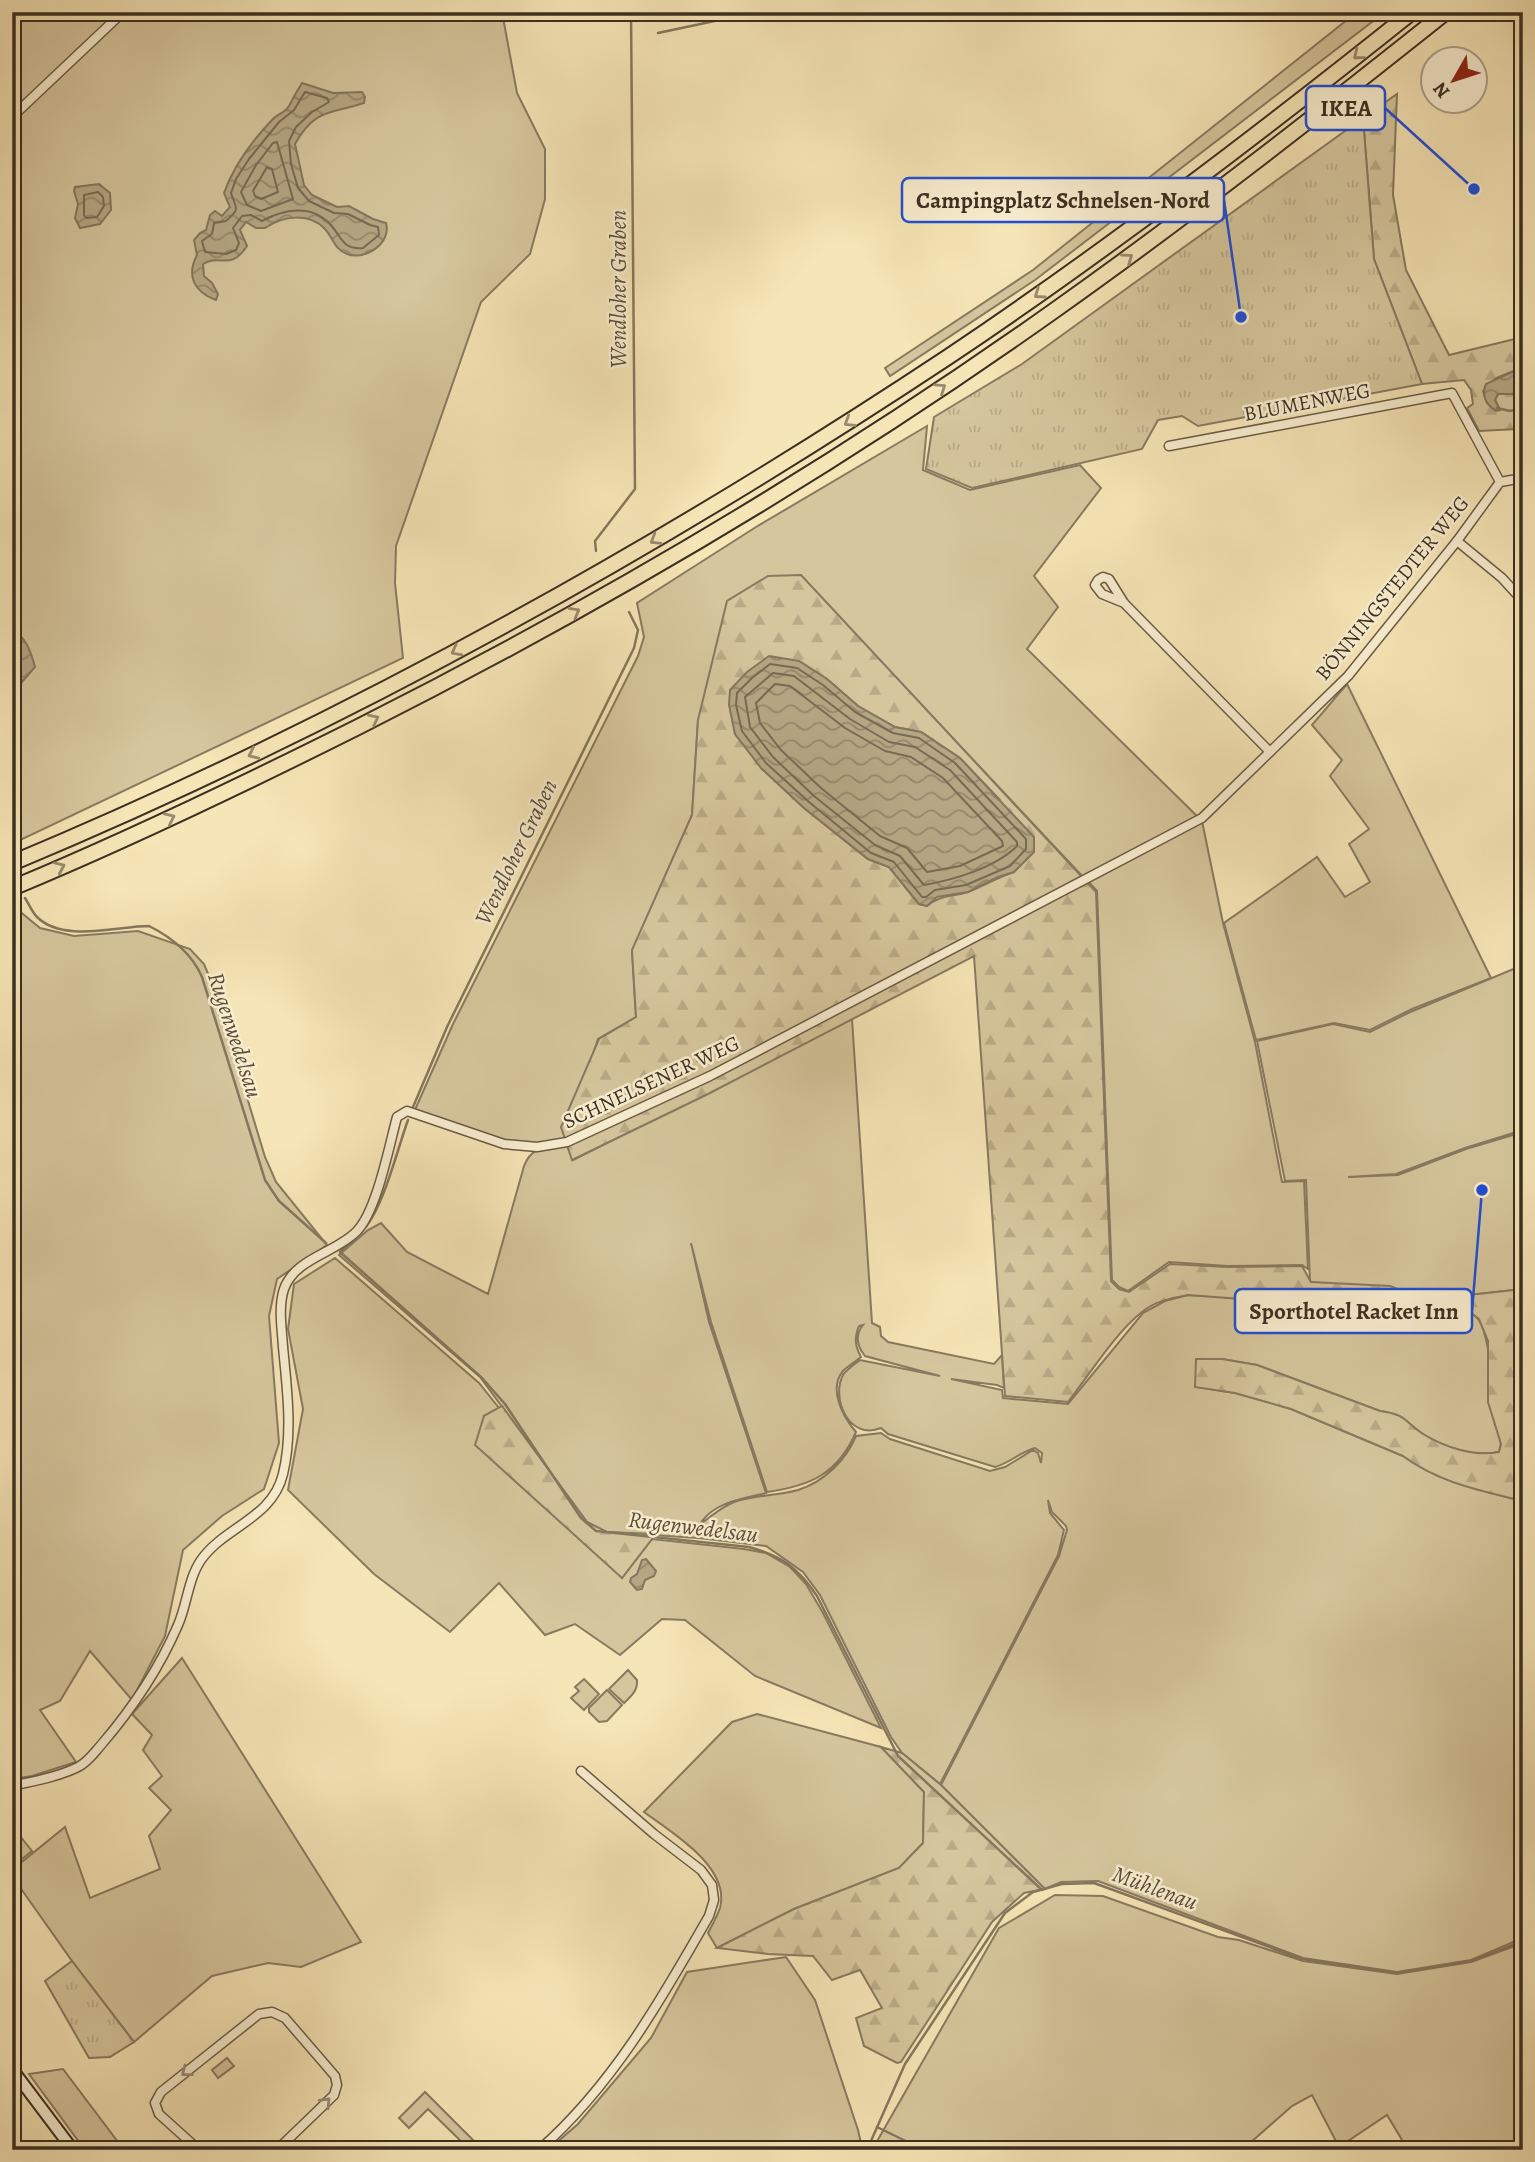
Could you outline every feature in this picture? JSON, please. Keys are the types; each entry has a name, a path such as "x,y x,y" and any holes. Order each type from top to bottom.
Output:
{"highway":[{"path":"12,863 196,781 373,695 531,611 765,474 948,357 1046,290 1264,130 1412,12"},
{"path":"12,888 170,818 457,677 621,587 739,517 870,435 1052,312 1186,215 1446,12"}],"main road":[{"path":"14,2075 72,2150"}],"street":[{"path":"12,117 123,12"},
{"name":"BLUMENWEG","path":"1169,446 1452,393 1500,482"},
{"path":"1500,482 1523,478"},
{"name":"BÖNNINGSTEDTER WEG","path":"1202,818 1348,676 1457,541 1500,482"},
{"path":"1457,541 1502,578 1523,601"},
{"path":"1124,603 1270,752"},
{"name":"SCHNELSENER WEG","path":"12,1786 49,1778 87,1761 122,1720 153,1674 179,1624 199,1563 209,1549 265,1507 276,1494 283,1473 289,1414 281,1318 284,1289 301,1267 357,1231 369,1214 397,1116 407,1111 504,1144 537,1147 567,1142 710,1076 1202,818"},
{"path":"539,2150 571,2120 611,2074 634,2042 709,1916 714,1900 712,1885 701,1870 654,1834 581,1770"},
{"path":"199,2150 159,2113 155,2103 161,2092 259,2014 272,2012 285,2018 335,2076 337,2085 334,2095 277,2150"}],"green space":[{"path":"12,12 502,12 517,93 545,149 545,199 530,254 481,302 396,546 395,583 403,658 12,844"},
{"path":"1357,12 1385,12 1035,280 890,376 885,368 1033,270"},
{"path":"1397,94 1393,195 1406,270 1449,355 1523,337 1523,367 1496,378 1483,391 1487,403 1498,406 1495,400 1498,394 1523,394 1523,427 1518,429 1479,431 1467,408 1473,404 1471,390 1464,380 1422,384 1374,259 1363,118"},
{"path":"1363,118 1374,259 1422,384 1198,426 1182,416 1158,420 1142,449 972,488 926,469 934,417 1022,364"},
{"path":"927,426 923,470 970,490 1080,465 1101,488 1034,576 1058,607 1027,649 1198,817 1084,878 801,576 698,720 692,815 632,952 636,1017 598,1039 565,1139 537,1145 504,1141 414,1112 453,1024 638,656 644,637 637,603 756,527"},
{"path":"801,575 1096,892 1111,1281 1119,1289 1129,1292 1170,1264 1227,1267 1302,1266 1311,1282 1390,1286 1418,1297 1523,1289 1523,1501 1446,1479 1403,1456 1291,1409 1235,1393 1195,1387 1196,1359 1222,1359 1257,1365 1380,1411 1396,1414 1423,1434 1450,1447 1470,1452 1499,1452 1501,1444 1488,1402 1488,1341 1479,1319 1469,1311 1407,1311 1188,1295 1152,1305 1142,1312 1113,1342 1068,1402 1005,1396 974,956 708,1094 572,1160 561,1127 599,1039 636,1017 632,950 692,815 698,720 727,601 768,576","holes":["799,661 827,679 858,706 895,727 921,732 960,758 1000,800 1014,872 927,906 919,904 889,867 868,859 804,808 761,768"]},
{"path":"1347,684 1491,978 1412,1009 1370,1030 1334,1023 1256,1040 1224,923 1317,857 1345,897 1370,882 1349,844 1369,829 1330,776 1342,760 1312,725"},
{"path":"1202,821 1223,923 1255,1042 1282,1182 1304,1181 1308,1269 1302,1265 1227,1266 1169,1262 1128,1291 1112,1280 1097,891 1087,880"},
{"path":"12,905 40,928 74,936 138,931 190,949 204,964 214,988 265,1157 276,1182 327,1245 277,1279 269,1316 279,1443 264,1489 222,1516 183,1550 165,1636 132,1700 90,1651 60,1701 40,1710 76,1762 32,1776 12,1779"},
{"path":"1523,965 1523,1130 1465,1148 1396,1174 1348,1177 1398,1175 1466,1149 1523,1132 1523,1289 1418,1297 1407,1291 1310,1282 1306,1180 1285,1181 1257,1041 1333,1024 1370,1032 1408,1013"},
{"path":"852,1019 872,1323 880,1327 881,1336 888,1342 994,1364 1002,1355 1004,1388 951,1379 1002,1390 1003,1398 1068,1404 1143,1313 1165,1301 1188,1295 1364,1309 1460,1310 1478,1319 1483,1328 1490,1359 1501,1444 1499,1452 1470,1452 1450,1447 1423,1434 1396,1414 1380,1411 1257,1365 1222,1359 1197,1359 1196,1387 1235,1393 1291,1409 1403,1456 1446,1479 1523,1501 1523,1938 1471,1960 1397,1972 1303,1958 1098,1881 1061,1882 1045,1889 941,1785 1059,1556 1067,1530 1052,1512 1048,1500 1050,1513 1064,1530 1058,1555 940,1784 902,1753 891,1737 820,1595 803,1572 766,1546 698,1538 702,1523 734,1502 798,1490 817,1482 840,1462 856,1436 881,1433 890,1439 990,1471 1005,1467 1033,1450 1038,1453 1041,1463 1042,1453 1035,1448 995,1467 888,1434 881,1428 869,1430 851,1423 841,1405 840,1384 843,1375 860,1360 940,1376 865,1356 858,1340 863,1325 859,1326 856,1338 861,1357 843,1371 837,1386 842,1411 856,1432 849,1446 841,1458 821,1476 797,1486 767,1492 711,1322 691,1243 709,1322 766,1493 731,1502 715,1509 702,1521 697,1538 606,1532 587,1522 480,1377 339,1255 368,1230 381,1223 407,1252 488,1294 524,1166 531,1154 541,1149 567,1145 573,1160"},
{"path":"335,1258 479,1383 499,1408 484,1416 622,1578 652,1539 766,1553 790,1567 806,1584 823,1613 881,1728 755,1676 685,1620 662,1619 620,1655 575,1624 545,1635 499,1583 450,1632 374,1574 288,1490 303,1409 288,1329 294,1284"},
{"path":"502,1406 587,1522 607,1532 652,1534 652,1539 622,1578 475,1445 484,1416"},
{"path":"182,1658 361,1942 301,1967 268,1963 212,1976 134,2042 72,1961 12,1876 12,1870 65,1827 90,1898 160,1869 149,1836 171,1810 149,1788 162,1776 143,1750 152,1735 132,1714"},
{"path":"628,1670 637,1680 637,1684 634,1693 624,1703 609,1689"},
{"path":"584,1679 599,1694 584,1710 571,1698 579,1691 575,1687"},
{"path":"607,1690 622,1705 607,1721 599,1722 589,1712 589,1708"},
{"path":"757,1714 881,1747 924,1792 923,1843 899,1868 794,1909 717,1948 708,1933 720,1908 721,1893 717,1879 708,1865 683,1840 644,1812 732,1722"},
{"path":"881,1747 902,1753 941,1785 1045,1889 1024,1893 992,1922 901,2062 897,2063 864,2046 856,2018 882,2008 860,1970 832,1980 813,1956 717,1948 794,1909 899,1868 923,1843 924,1792"},
{"path":"12,1826 32,1851 12,1867"},
{"path":"1055,1895 1103,1896 1218,1937 1239,1940 1303,1961 1397,1974 1471,1962 1523,1943 1523,2150 1408,2150 1387,2115 1339,2147 1312,2095 1292,2106 1242,2150 872,2150 999,1928"},
{"path":"786,1957 815,2000 858,2130 861,2143 856,2150 548,2150 578,2124 651,2038 687,1972"},
{"path":"72,1961 134,2042 110,2057 89,2058 45,1981"},
{"path":"227,2058 234,2066 218,2078 212,2070"},
{"path":"63,2069 124,2150 85,2150 29,2074"},
{"path":"425,2092 483,2150 470,2150 428,2109 409,2128 399,2118"}],"water":[{"path":"302,83 333,93 362,92 365,97 364,103 317,118 302,132 295,144 304,185 312,195 337,207 349,206 386,223 385,237 376,249 362,255 354,255 340,250 325,229 311,220 288,219 265,228 256,228 246,222 240,230 247,246 241,254 230,260 215,260 203,264 204,276 218,294 216,300 208,297 197,288 192,276 197,255 194,240 206,230 210,215 215,211 222,216 230,207 224,193 238,163 265,128 287,108"},
{"path":"99,184 110,193 111,210 100,224 80,228 75,218 78,204 75,187"},
{"path":"1523,367 1523,394 1498,394 1495,400 1500,410 1496,411 1485,399 1486,384"},
{"path":"12,629 30,650 35,667 22,682 12,677"},
{"path":"769,656 799,661 827,679 858,706 895,727 921,732 960,758 1034,837 1034,852 1014,872 968,892 937,897 927,906 919,904 889,867 868,859 804,808 761,768 735,734 729,705 730,690 747,672"},
{"path":"646,1559 656,1571 654,1576 645,1580 642,1589 637,1590 630,1582 631,1578 637,1574 642,1560"}],"waterway":[{"name":"Wendloher Graben","path":"596,551 595,541 635,489 631,12"},
{"path":"658,33 757,12"},
{"path":"1497,408 1510,411 1523,408"},
{"name":"Wendloher Graben","path":"413,1107 447,1027 634,648 638,630 629,612"},
{"name":"Rugenwedelsau","path":"25,898 37,917 48,925 75,931 149,926 165,935 187,954 202,977 265,1180 279,1201 326,1243"},
{"name":"Wendloher Graben","path":"361,1232 383,1195 408,1120"},
{"name":"Rugenwedelsau","path":"356,1237 340,1252 482,1378 505,1404 581,1518 596,1531 749,1547 780,1559 796,1571 817,1596 898,1756 1042,1890"},
{"name":"Mühlenau","path":"867,2150 905,2064 1005,1913 1033,1892 1062,1884 1094,1883 1302,1959 1397,1973 1472,1961 1523,1941"},
{"path":"877,2127 924,2150"}],"place":[{"name":"IKEA","path":"1474,189"},
{"name":"Campingplatz Schnelsen-Nord","path":"1241,317"},
{"name":"Sporthotel Racket Inn","path":"1482,1190"}]}
